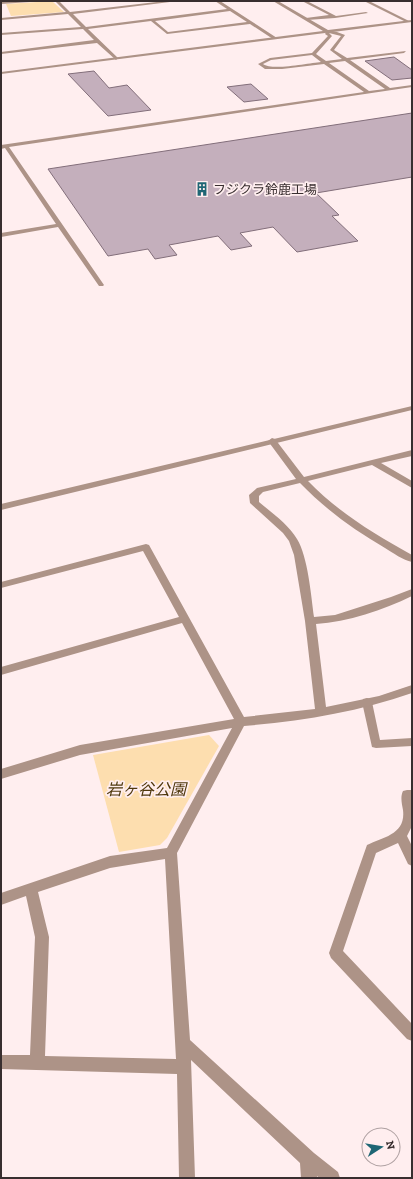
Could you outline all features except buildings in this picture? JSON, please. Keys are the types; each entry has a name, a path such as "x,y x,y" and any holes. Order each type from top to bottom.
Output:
{"street":[{"path":"1,3 30,1"},
{"path":"57,1 116,59"},
{"path":"1,19 176,1"},
{"path":"217,1 275,38"},
{"path":"276,1 328,32"},
{"path":"1,34 85,28 230,10"},
{"path":"152,20 167,33 250,23"},
{"path":"1,73 409,21"},
{"path":"1,53 98,41"},
{"path":"1,507 412,408"},
{"path":"272,441 302,480 324,501 374,538 412,560"},
{"path":"321,712 310,621 299,555 293,540 286,531 255,503 254,495 260,490 412,453"},
{"path":"374,463 412,485"},
{"path":"1,585 146,547 241,722"},
{"path":"310,621 335,619 395,600 412,592"},
{"path":"1,671 184,619"},
{"path":"1,774 80,750 241,722 284,718 321,712 367,702 412,689"},
{"path":"187,1178 183,1042 171,853 241,722"},
{"path":"412,795 407,795 410,818 401,836 371,849 336,953 412,1034"},
{"path":"401,836 412,860"},
{"path":"1,899 110,862 171,853"},
{"path":"31,889 42,937 37,1062"},
{"path":"183,1042 308,1159 332,1178"},
{"path":"1,1062 183,1067"},
{"path":"308,1159 308,1178"}],"lane":[{"path":"304,1 333,16"},
{"path":"366,1 409,21"},
{"path":"310,4 323,3"},
{"path":"336,10 344,15"},
{"path":"307,19 366,13"},
{"path":"388,90 346,60 332,50 344,36 337,32 328,32 327,34 330,36 313,54 270,60 260,64 265,68 275,69 325,63 346,60 404,52"},
{"path":"313,54 368,92"},
{"path":"101,285 4,146 412,86"},
{"path":"1,235 60,225"},
{"path":"367,702 376,744 412,742"}],"green space":[{"path":"52,1 64,12 11,16 6,4"},
{"name":"岩ヶ谷公園","path":"209,735 219,746 167,838 160,845 119,852 93,755"}],"place":[{"name":"フジクラ鈴鹿工場","path":"202,189"}]}
